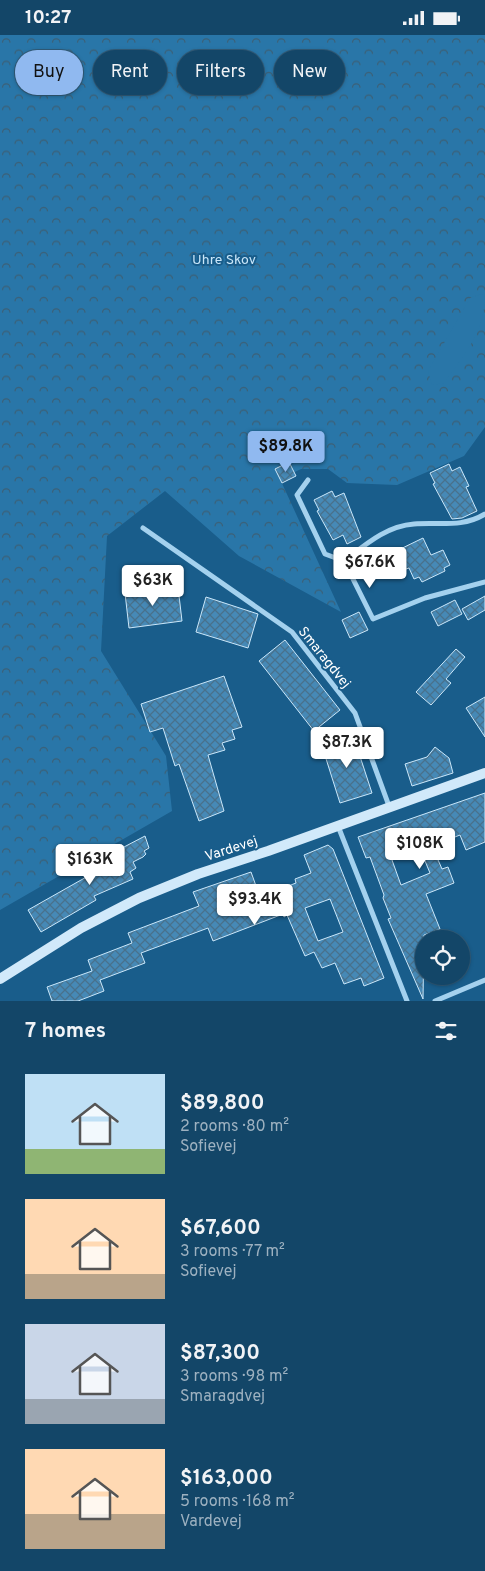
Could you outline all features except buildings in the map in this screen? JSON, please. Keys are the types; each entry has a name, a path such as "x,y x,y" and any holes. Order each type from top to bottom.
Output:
{"street":[{"path":"308,480 297,495 325,554 344,561 373,619 425,598 485,582"},
{"path":"344,561 372,539 393,528 413,524 455,525 475,520 485,514"},
{"name":"Smaragdvej","path":"143,528 292,633 355,713 389,806"},
{"name":"Vardevej","path":"0,979 81,928 139,898 198,874 485,773"},
{"path":"338,826 407,1001"},
{"path":"435,1001 485,980"}],"green space":[{"name":"Uhre Skov","path":"0,35 485,35 485,427 464,456 397,485 347,483 328,469 301,469 280,479 341,612 239,556 165,491 107,536 101,651 166,756 172,811 0,910"},
{"path":"481,294 485,295 484,308 472,342 444,383 432,385 428,371 470,298"}]}
